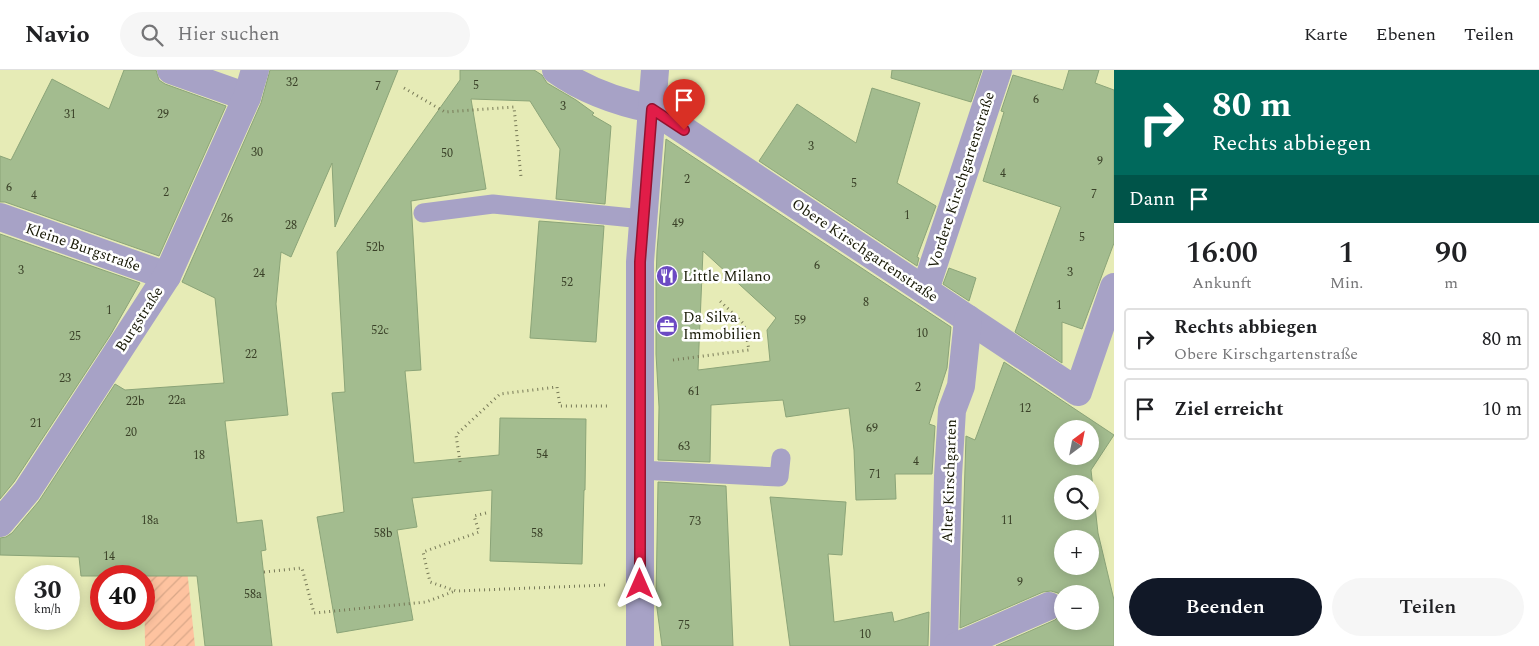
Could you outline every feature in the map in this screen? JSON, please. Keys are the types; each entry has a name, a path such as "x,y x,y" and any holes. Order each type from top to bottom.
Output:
{"street":[{"path":"171,70 247,97"},
{"name":"Burgstraße","path":"0,523 27,491 166,276 247,97 255,70"},
{"name":"Obere Kirschgartenstraße","path":"556,70 574,83 630,104 652,109 1078,392 1114,287"},
{"path":"640,646 640,262 654,70"},
{"name":"Vordere Kirschgartenstraße","path":"925,290 998,70"},
{"name":"Kleine Burgstraße","path":"0,217 166,276"},
{"name":"Alter Kirschgarten","path":"944,646 948,476 952,410 960,386 968,319"},
{"path":"957,646 1048,606"}],"lane":[{"path":"423,213 493,204 643,219"},
{"path":"640,470 779,477 781,458"}],"path":[{"path":"404,88 445,112 514,107 522,186"},
{"path":"640,365 749,350 744,324 720,301"},
{"path":"460,462 456,435 500,394 557,387 560,406 640,406"},
{"path":"456,591 430,582 423,552 479,532 474,516 486,513"},
{"path":"264,572 302,568 314,613 426,602 456,591 640,584"}],"shaded area":[{"path":"187,569 195,646 145,646 145,630 155,630 155,570"}],"building":[{"path":"124,70 156,70 159,80 165,84 226,106 159,256 5,202 0,202 0,156 11,160 52,79 109,109"},
{"path":"270,70 398,70 335,227 332,163 291,257 281,252 276,304 288,415 225,421 237,523 262,520 266,550 261,551 272,646 205,646 197,576 155,576 155,565 90,565 90,576 81,576 79,557 0,555 0,538 12,533 39,501 115,384 125,390 224,383 215,298 182,282 261,103"},
{"path":"460,70 534,70 542,75 547,83 576,100 594,113 592,115 611,126 605,204 556,199 560,149 530,101 471,99 486,189 411,201 421,370 405,371 414,463 499,455 500,418 586,419 582,564 490,561 492,490 412,498 417,527 397,530 413,620 337,633 317,517 344,512 332,393 345,392 337,252 460,80"},
{"path":"892,70 982,70 971,102 891,78"},
{"path":"1069,70 1099,70 1095,83 1114,90 1114,243 1082,329 1062,322 1062,363 1015,332 1061,207 983,181 1004,112 1001,111 1013,75 1063,90"},
{"path":"872,88 920,103 897,183 936,206 917,257 919,258 917,266 759,161 797,104 856,143"},
{"path":"666,139 951,327 947,368 929,424 935,426 932,474 895,474 896,499 856,500 854,450 849,408 786,417 783,400 711,405 710,462 658,460 657,251","holes":["703,251 776,318 767,330 770,361 698,370"]},
{"path":"539,221 604,226 596,342 530,338"},
{"path":"0,234 140,283 111,334 14,482 0,499"},
{"path":"949,268 976,278 969,301 943,284"},
{"path":"1004,362 1091,420 1054,420 1054,465 1094,465 1091,470 1092,475 1054,475 1054,520 1097,520 1098,530 1054,530 1054,575 1099,575 1099,537 1114,600 1114,646 996,646 1054,620 1054,630 1099,630 1099,585 1054,585 1054,592 1043,592 960,628 966,436 975,440"},
{"path":"1099,425 1114,435 1099,458"},
{"path":"658,482 726,486 733,646 662,646 656,601"},
{"path":"770,497 846,502 842,555 828,554 834,622 892,612 894,622 929,612 928,646 790,646"}],"place":[{"name":"Little Milano","path":"667,276"},
{"name":"Da Silva Immobilien","path":"667,326"}],"route":[{"path":"640,584 640,262 652,109 684,130"}]}
